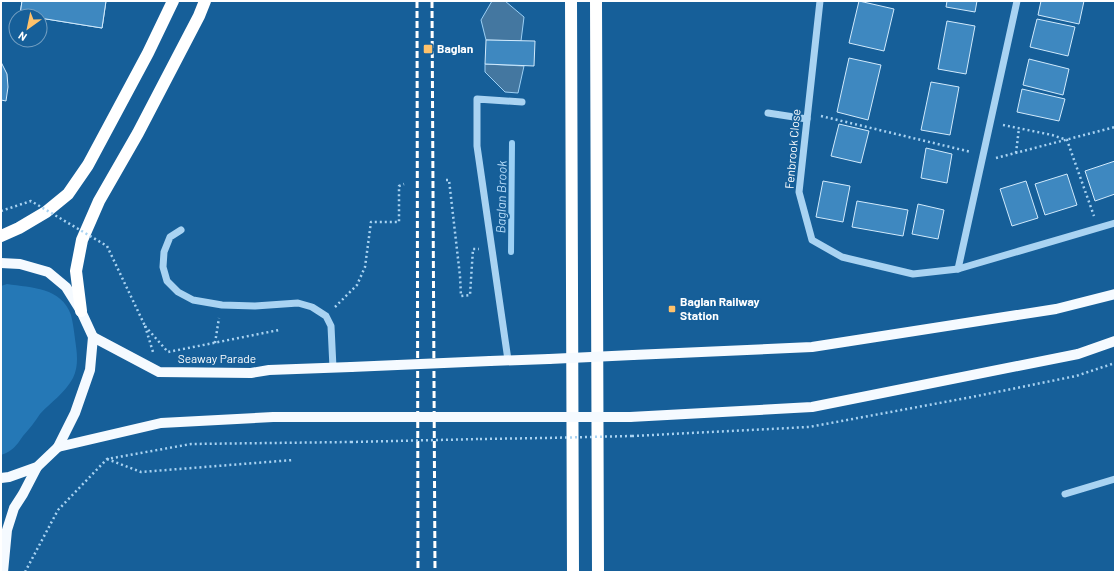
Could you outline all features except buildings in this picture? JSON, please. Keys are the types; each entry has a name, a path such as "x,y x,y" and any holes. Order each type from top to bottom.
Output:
{"highway":[{"path":"1,236 19,228 46,212 68,194 88,165 148,53 173,1"},
{"path":"81,311 76,271 82,240 99,201 138,133 199,16 205,1"},
{"path":"571,1 573,572"},
{"path":"596,1 598,572"}],"main road":[{"path":"1,262 20,264 48,272 66,287 81,311 93,337 90,370 75,413 58,447 36,467 23,494 14,508 8,530 3,572"},
{"name":"Seaway Parade","path":"93,337 159,372 251,373 269,370 812,347 1056,309 1115,294"},
{"path":"58,447 161,423 273,416 630,417 812,407 1078,354 1115,341"},
{"path":"1,478 36,467"}],"street":[{"name":"Fenbrook Close","path":"820,1 799,192 812,240 842,258 913,274 958,269 1115,223"},
{"path":"958,269 1017,1"},
{"path":"508,360 477,146 477,99 522,102"},
{"path":"768,113 807,116"},
{"path":"181,230 170,237 164,252 162,267 167,281 178,292 193,300 222,305 255,306 298,303 312,307 326,316 331,326 333,368"},
{"path":"1065,494 1115,479"}],"path":[{"path":"807,116 972,152"},
{"path":"990,123 1052,135 1067,140"},
{"path":"982,161 1115,127"},
{"path":"1016,153 1019,128"},
{"path":"1067,140 1098,228"},
{"path":"446,180 449,180 461,296 470,296 473,249 480,249"},
{"path":"326,316 357,285 365,267 371,222 399,222 399,186 404,184"},
{"path":"1,212 31,200 107,246 145,326 159,372"},
{"path":"215,343 222,305"},
{"path":"145,326 168,352 279,330"},
{"path":"25,572 58,510 106,459 191,444 632,436"},
{"path":"106,459 141,472 292,460"}],"shaded area":[{"path":"492,1 505,1 524,17 521,41 486,40 481,20"},
{"path":"485,64 524,66 518,93 505,92 485,72"},
{"path":"7,284 45,290 60,299 71,315 77,359 75,373 70,383 40,414 14,448 1,455 1,286"}],"waterway":[{"name":"Baglan Brook","path":"511,252 512,143"}],"railway":[{"path":"417,1 418,572"},
{"path":"432,1 435,572"}],"place":[{"name":"Baglan","path":"428,49"},
{"name":"Baglan Railway Station","path":"672,309"}]}
